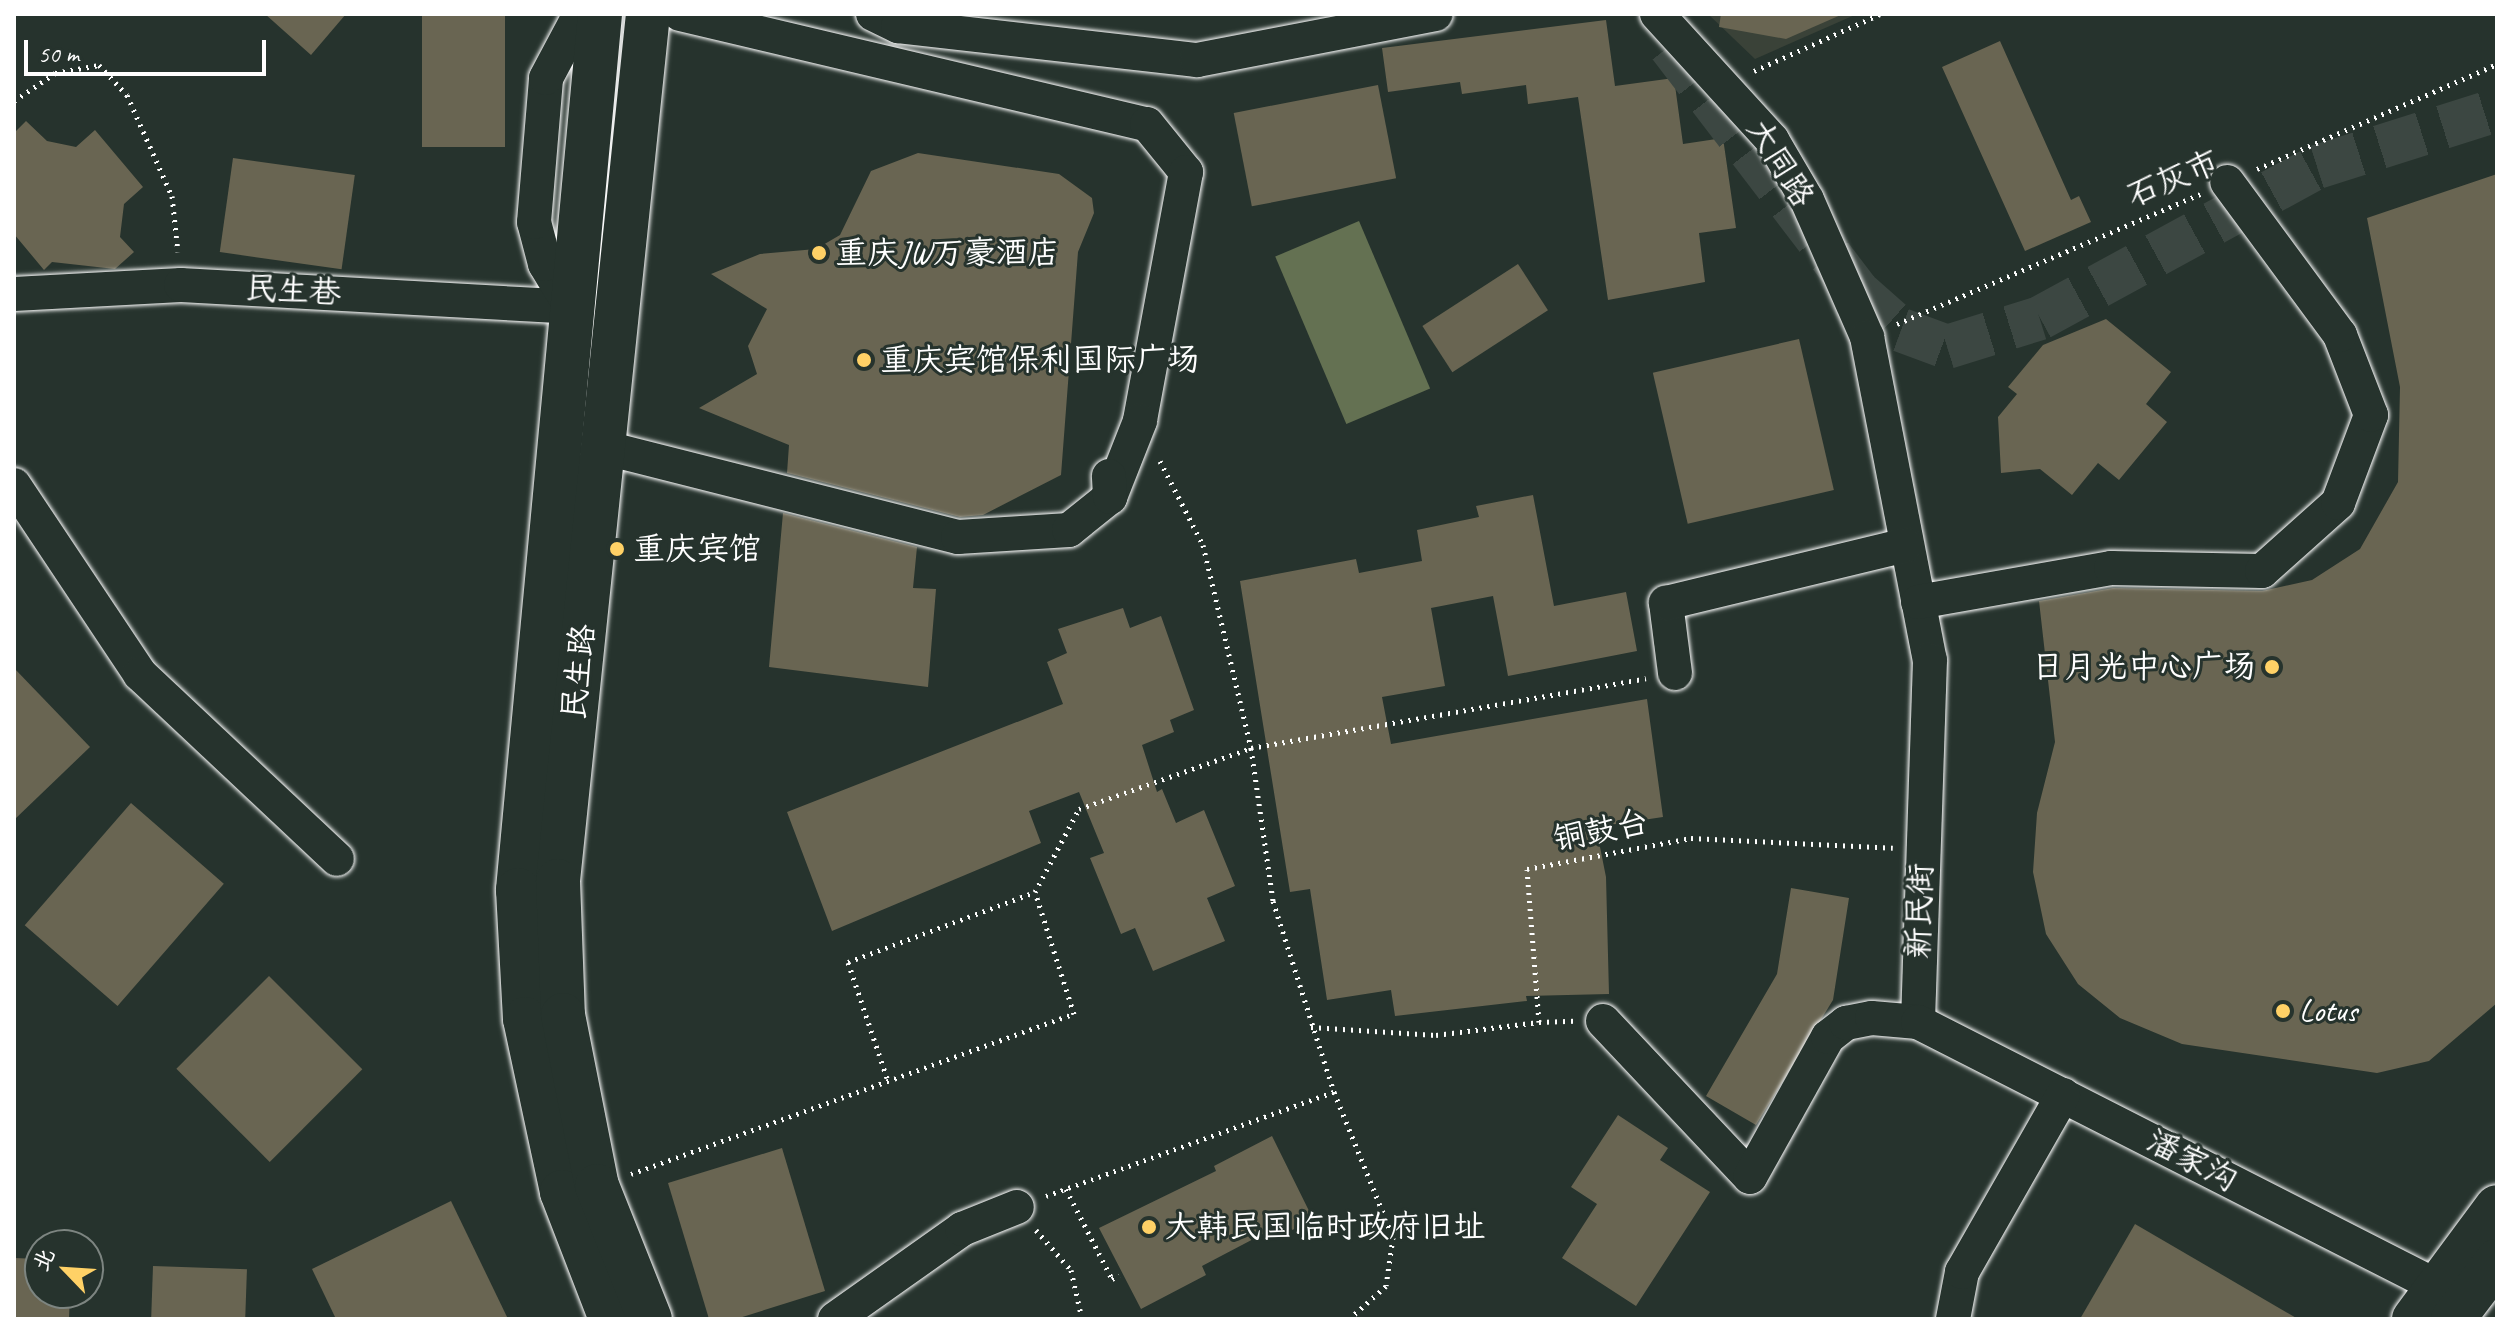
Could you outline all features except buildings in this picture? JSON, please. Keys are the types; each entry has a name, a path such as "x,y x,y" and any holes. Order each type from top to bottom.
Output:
{"main road":[{"name":"民生路","path":"600,14 518,890 525,1019 562,1192 611,1319"},
{"name":"民生路","path":"648,14 558,881 563,1015 597,1186 650,1319"},
{"path":"2452,1301 2497,1207"},
{"path":"2414,1319 2452,1301 2497,1261"}],"street":[{"path":"571,307 545,264 534,222 546,78 580,14"},
{"path":"602,447 958,537 1069,530 1110,497 1140,421 1186,172 1147,124 680,14"},
{"path":"873,14 898,26 1197,60 1436,14"},
{"name":"大同路","path":"1657,14 1725,84 1791,170 1867,337"},
{"path":"1918,602 2111,568 2262,571 2338,503 2371,415 2340,335 2227,182"},
{"name":"民生巷","path":"14,294 181,285 571,307"},
{"name":"新民街","path":"1867,337 1930,660 1918,1022"},
{"path":"1107,441 1110,497"},
{"path":"14,485 140,674 337,859"},
{"path":"1675,673 1666,603 1906,545"},
{"path":"1603,1021 1750,1177 1828,1037 1846,1023 1872,1018 1918,1022"},
{"name":"潘家沟","path":"1918,1022 2063,1095 2452,1301"},
{"path":"1953,1319 1962,1272 2063,1095"},
{"path":"835,1319 962,1229 1017,1207"}],"path":[{"path":"1725,84 1880,14"},
{"name":"石灰市","path":"1867,337 2497,64"},
{"path":"14,101 55,73 99,65 127,95 172,196 181,285"},
{"path":"1140,421 1203,545 1251,748 1273,901 1334,1092 1393,1237 1386,1286 1349,1319"},
{"path":"887,1078 848,962 1035,892 1079,809 1251,748 1675,673"},
{"name":"铜鼓台","path":"1311,1027 1436,1035 1539,1022 1527,869 1691,838 1922,849"},
{"path":"597,1186 887,1078 1074,1014 1035,892"},
{"path":"1082,1319 1071,1270 1017,1207 1334,1092"},
{"path":"1066,1189 1112,1279 1119,1275"}],"shaded area":[{"path":"1708,14 1857,14 1755,59"}],"green space":[{"path":"1359,221 1430,389 1346,424 1275,257"}],"tunnel":[{"path":"1670,46 1858,292 1901,330 1947,347 2040,318 2317,167 2497,110"}],"place":[{"name":"重庆JW万豪酒店","path":"819,253"},
{"name":"重庆宾馆保利国际广场","path":"864,360"},
{"name":"重庆宾馆","path":"617,549"},
{"name":"日月光中心广场","path":"2272,667"},
{"name":"Lotus","path":"2283,1011"},
{"name":"大韩民国临时政府旧址","path":"1149,1227"}]}
